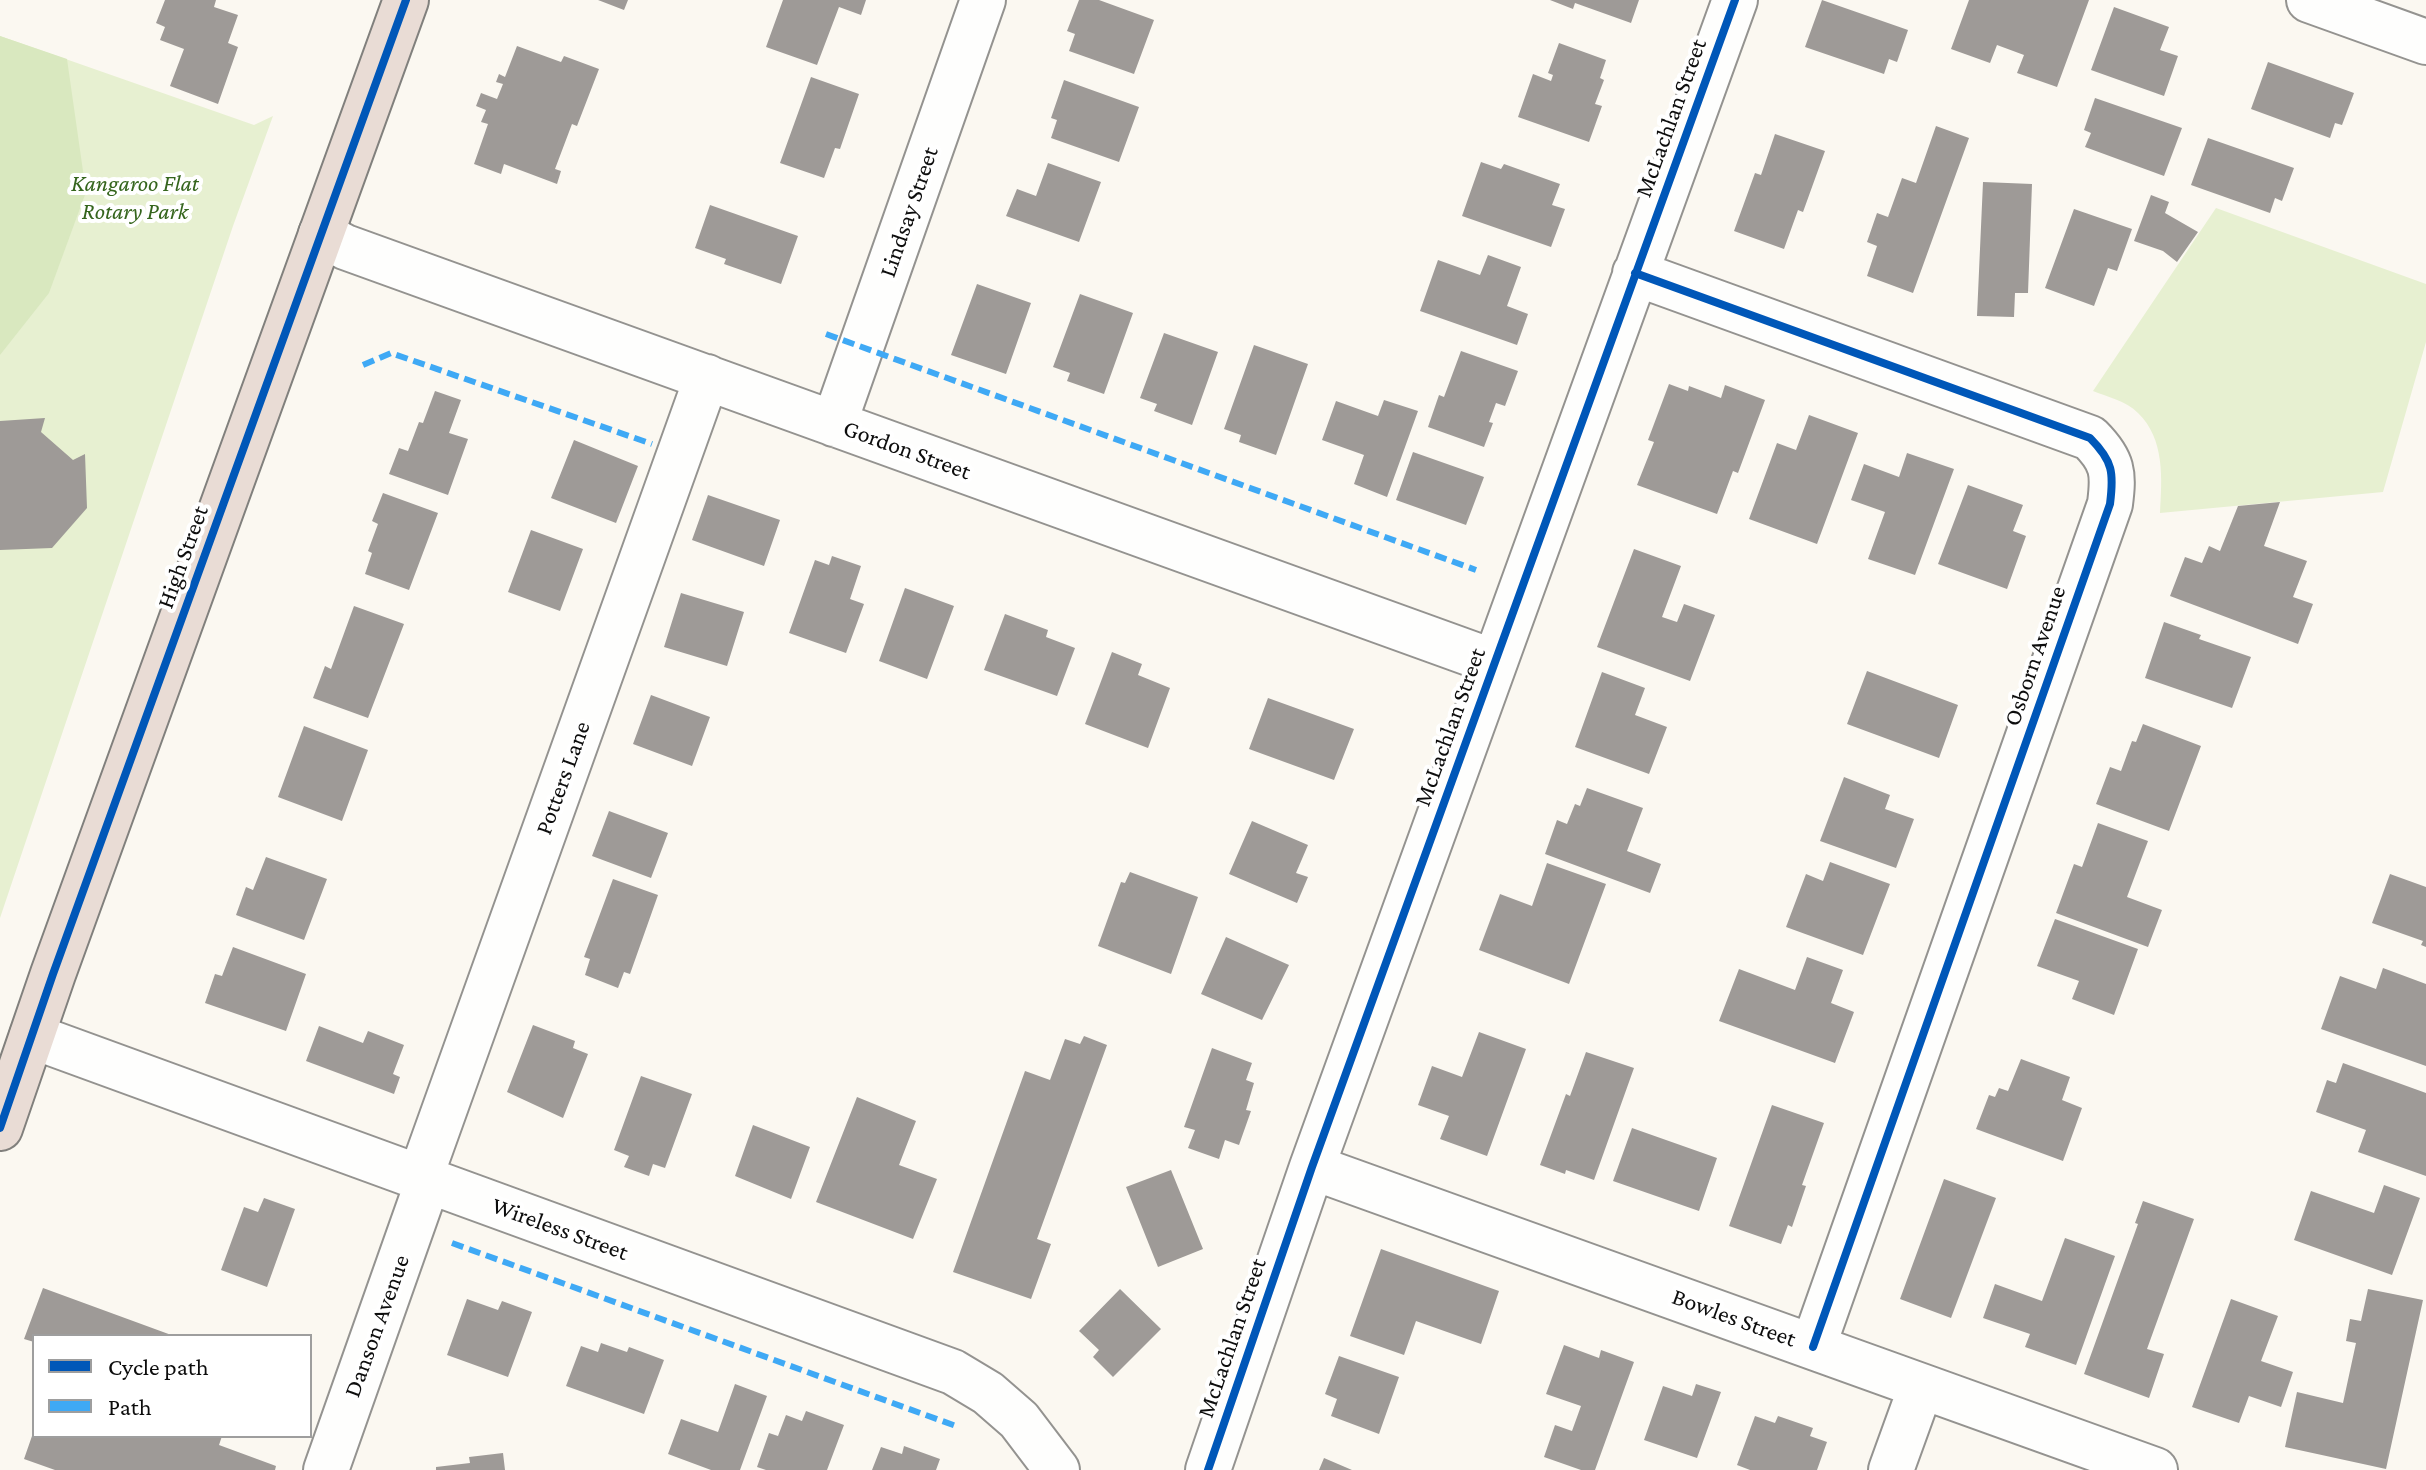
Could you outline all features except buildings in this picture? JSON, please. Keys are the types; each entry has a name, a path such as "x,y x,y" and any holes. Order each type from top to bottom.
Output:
{"highway":[{"name":"High Street","path":"0,1128 406,0"}],"street":[{"name":"Lindsay Street","path":"834,424 983,0"},
{"name":"McLachlan Street","path":"1208,1470 1312,1167 1735,0"},
{"path":"2309,0 2426,42"},
{"name":"Gordon Street","path":"321,234 345,247 1494,662"},
{"name":"Osborn Avenue","path":"1635,273 2090,438 2105,453 2111,468 2110,504 1813,1347"},
{"name":"Potters Lane","path":"424,1180 707,377"},
{"name":"Wireless Street","path":"32,1036 953,1372 988,1393 1019,1420 1057,1470"},
{"name":"Bowles Street","path":"1312,1167 2155,1470"},
{"name":"Danson Avenue","path":"326,1470 424,1180"},
{"path":"1891,1470 1921,1387"}],"green space":[{"name":"Kangaroo Flat Rotary Park","path":"0,36 254,125 273,116 233,226 0,918"},
{"path":"0,36 67,59 86,192 49,293 0,355"},
{"path":"2216,208 2426,284 2426,342 2383,492 2160,513 2160,460 2147,423 2133,409 2093,391"}],"marked path":[{"path":"826,334 1476,570"},
{"path":"363,365 391,353 652,444"},
{"path":"452,1243 956,1426"}],"cycle path":[{"path":"0,1128 406,0"},
{"path":"1208,1470 1312,1167 1735,0"},
{"path":"1635,273 2090,438 2110,468 2110,504 1813,1347"}]}
